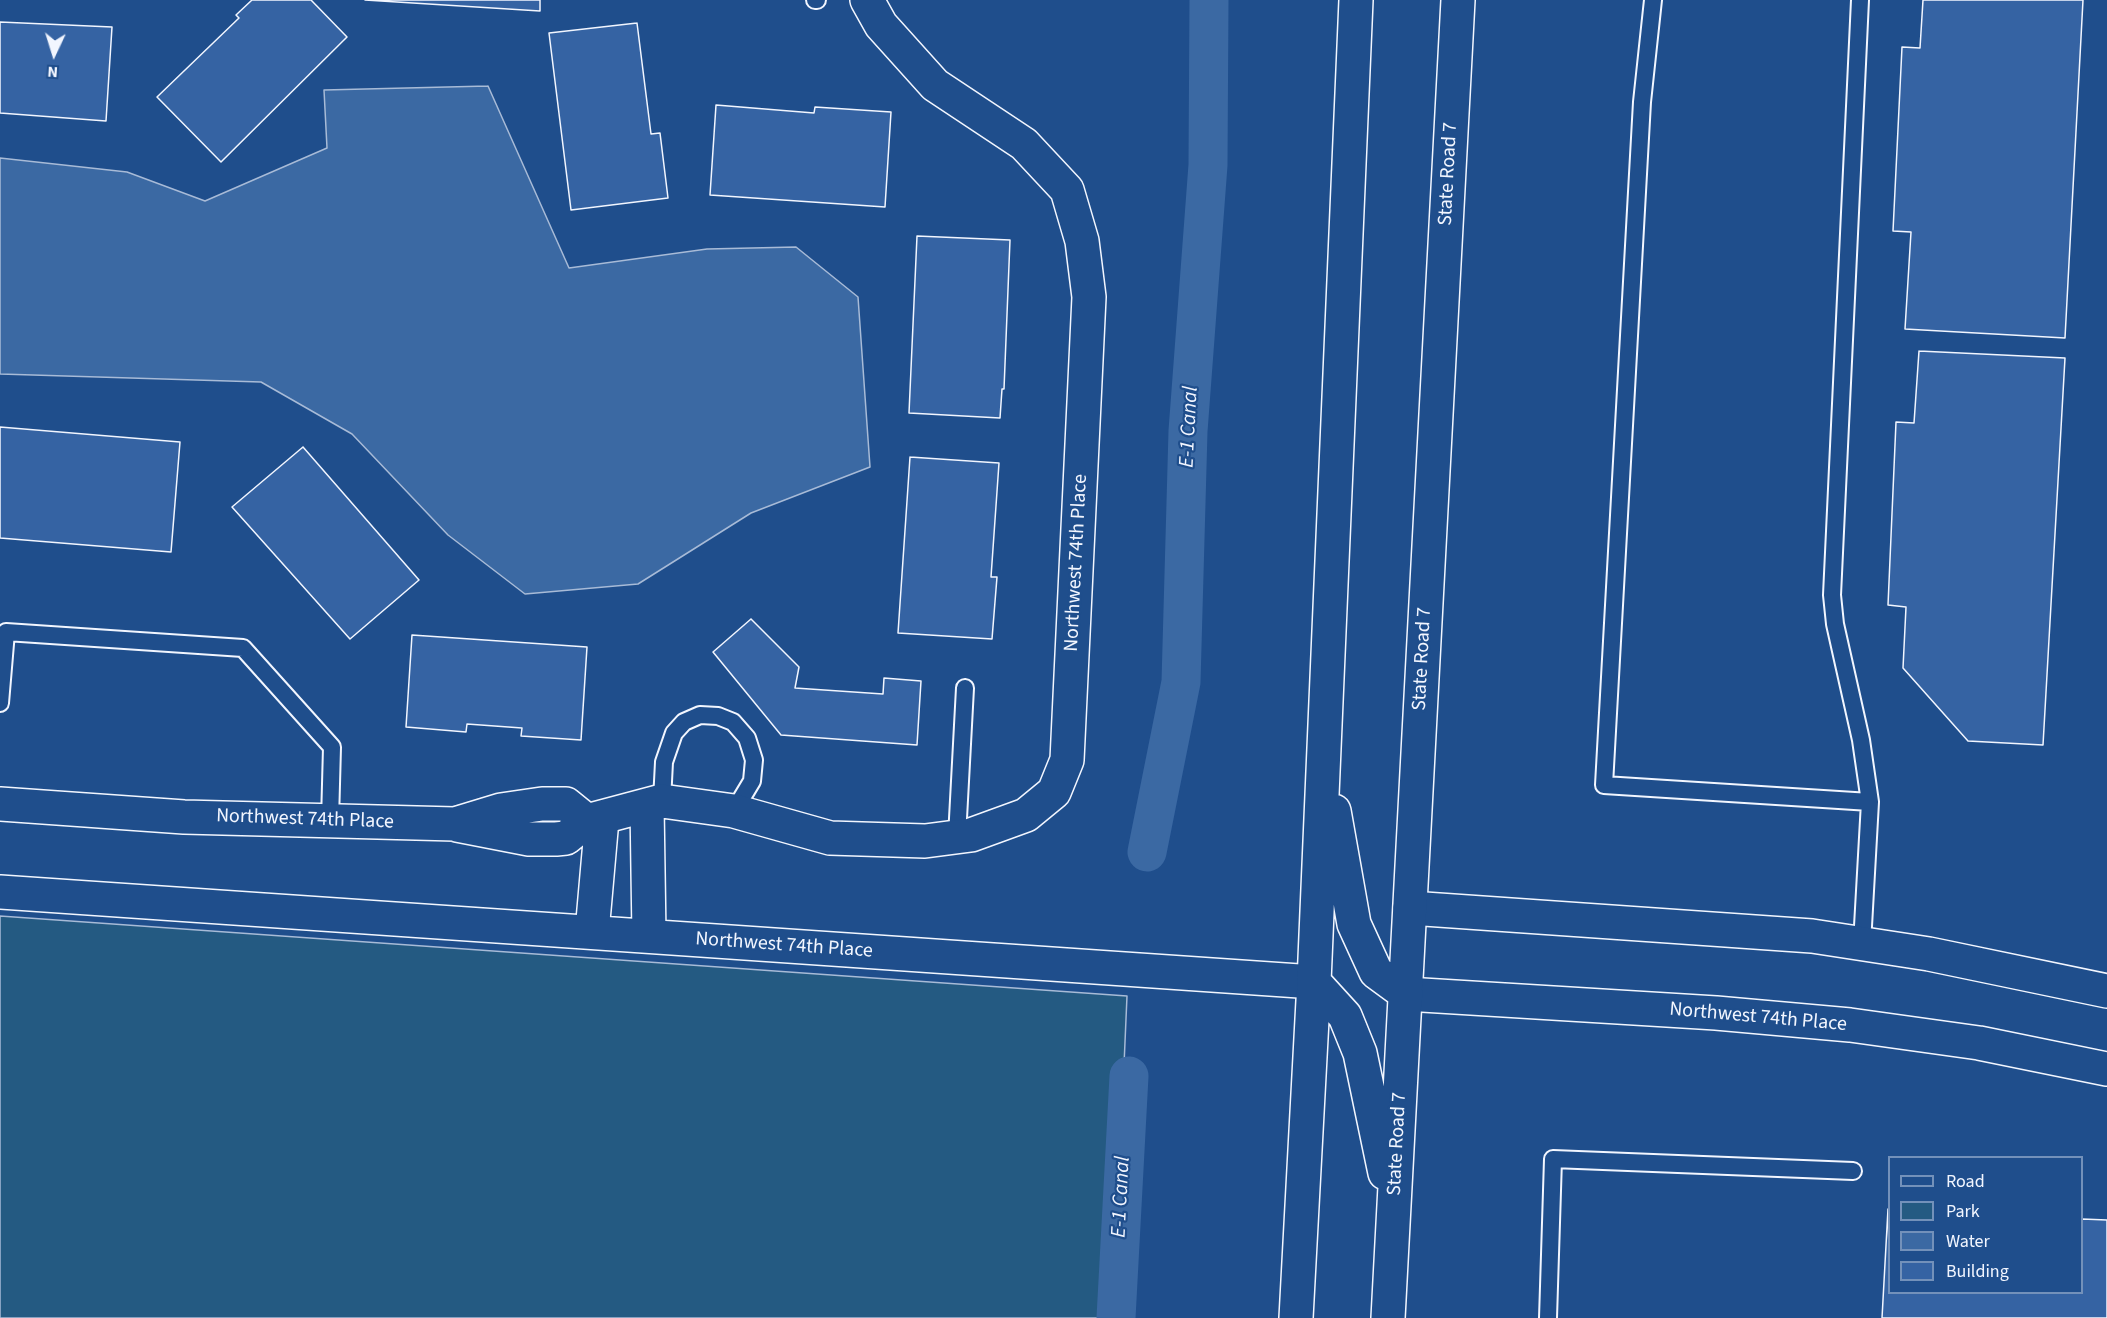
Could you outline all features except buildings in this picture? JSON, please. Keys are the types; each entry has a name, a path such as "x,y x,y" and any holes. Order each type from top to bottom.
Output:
{"street":[{"name":"Northwest 74th Place","path":"0,804 184,817 455,824 529,839 556,839 566,838 595,820 655,803 734,812 830,838 925,841 971,835 1026,815 1054,792 1067,760 1089,297 1082,241 1067,190 1024,144 935,85 881,26 867,0"},
{"path":"1296,1318 1314,982 1356,0"},
{"name":"State Road 7","path":"1388,1318 1458,0"},
{"path":"1323,747 1354,924 1376,972 1406,994"},
{"path":"649,936 655,803"},
{"path":"592,932 595,820"},
{"name":"Northwest 74th Place","path":"0,892 1314,982"},
{"path":"1410,908 1812,936 1929,954 2107,991"},
{"path":"1314,982 1345,1016 1360,1053 1394,1218"},
{"name":"Northwest 74th Place","path":"1406,994 1716,1013 1850,1025 1979,1044 2107,1069"}],"lane":[{"path":"1653,0 1642,102 1604,785 1870,802"},
{"path":"1860,0 1832,595 1835,624 1861,740 1870,802 1862,944"},
{"path":"0,703 6,632 243,648 332,747 330,821"},
{"path":"957,837 965,688"},
{"path":"655,803 664,762 674,733 684,722 699,715 718,716 733,722 747,738 754,760 752,782 734,812"},
{"path":"1548,1318 1553,1159 1852,1171"}],"green space":[{"path":"0,916 1127,996 1113,1318 0,1318"}],"water":[{"path":"488,86 569,268 707,249 796,247 858,297 870,467 751,513 638,584 525,594 448,535 352,434 261,382 0,374 0,158 127,172 205,201 327,148 324,90"}],"waterway":[{"name":"E-1 Canal","path":"1147,852 1181,682 1188,431 1208,165 1209,0"},
{"name":"E-1 Canal","path":"1116,1318 1129,1076"}]}
